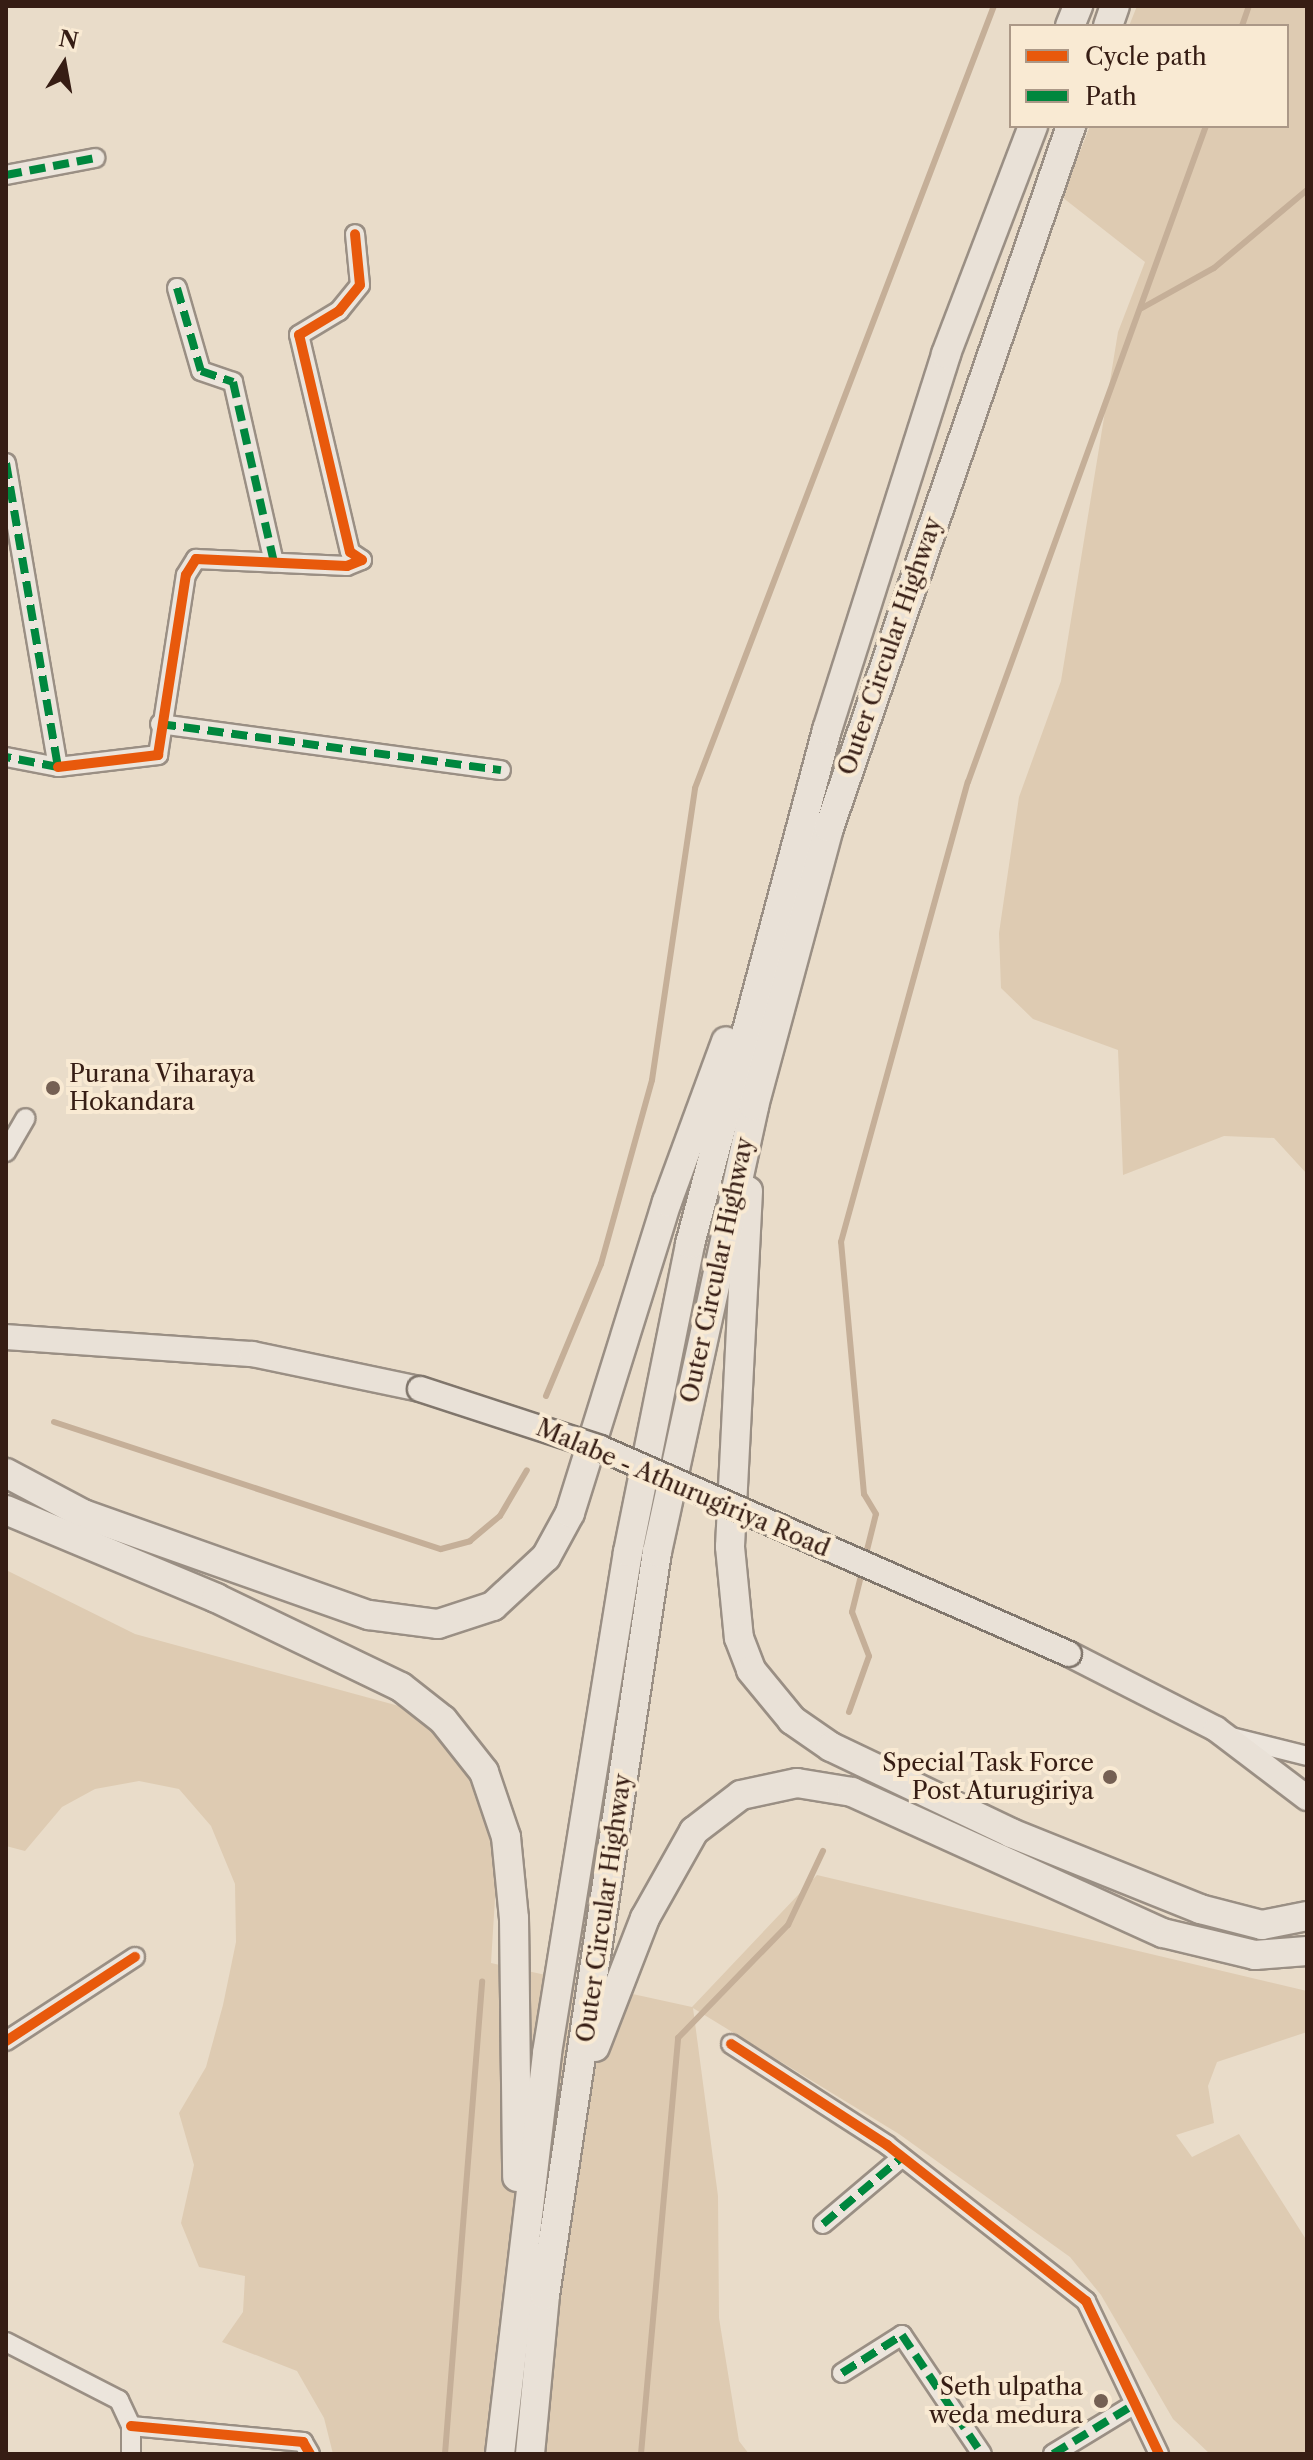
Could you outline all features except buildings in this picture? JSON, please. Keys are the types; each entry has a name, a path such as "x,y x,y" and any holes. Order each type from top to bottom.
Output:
{"highway":[{"name":"Outer Circular Highway","path":"500,2454 547,2053 628,1552 690,1244 781,894 946,354 1032,128"},
{"name":"Outer Circular Highway","path":"530,2454 545,2295 657,1552 754,1106 829,828 1070,128"},
{"path":"6,1473 96,1519 407,1625 438,1624 493,1606 520,1588 570,1513 667,1202 781,894"},
{"path":"754,1106 730,1547 739,1638 751,1670 792,1720 831,1747 1011,1833 1200,1909 1262,1925 1307,1916"},
{"path":"6,1510 216,1598 401,1687 443,1720 484,1772 506,1837 514,1918 518,2289"},
{"path":"577,2092 675,1857 694,1831 741,1795 797,1783 852,1792 1163,1933 1255,1955 1307,1951"}],"main road":[{"name":"Malabe - Athurugiriya Road","path":"6,1337 252,1354 420,1389 600,1448 1069,1654 1228,1737 1307,1798"}],"street":[{"path":"6,175 95,158"},
{"path":"6,757 58,767 158,755 160,724 186,575 196,559 347,566 362,560 350,552 299,335 339,311 360,285 355,234"},
{"path":"177,288 201,371 233,382 274,562"},
{"path":"6,463 58,767"},
{"path":"160,724 501,770"},
{"path":"6,1152 26,1118"},
{"path":"1228,1737 1307,1756"},
{"path":"6,2041 135,1957"},
{"path":"731,2044 900,2159 1086,2301 1159,2454"},
{"path":"823,2224 900,2159"},
{"path":"842,2373 902,2335 974,2452"},
{"path":"6,2342 119,2400 131,2426 131,2454"},
{"path":"1053,2454 1135,2404"},
{"path":"131,2426 303,2442 310,2454"}],"shaded area":[{"path":"1137,6 1307,6 1307,1174 1274,1138 1224,1136 1123,1175 1118,1050 1033,1019 1001,988 999,933 1019,797 1061,681 1118,332 1145,262 1062,197 1089,128 1289,128 1289,24 1130,24"},
{"path":"6,1570 135,1634 465,1724 498,1850 491,1963 692,2007 817,1875 1307,1991 1307,2032 1217,2062 1208,2086 1214,2123 1176,2135 1192,2157 1239,2134 1307,2241 1307,2454 1210,2454 1173,2419 1101,2295 1070,2257 899,2134 693,2008 718,2196 719,2318 739,2441 749,2454 333,2454 324,2418 297,2371 222,2342 243,2312 245,2276 199,2267 181,2223 194,2165 179,2113 206,2067 223,2005 236,1942 235,1884 211,1826 179,1789 139,1781 95,1789 62,1807 25,1851 6,1846"}],"waterway":[{"path":"546,1396 601,1264 652,1080 695,788 994,6"},
{"path":"1243,24 1249,6"},
{"path":"865,1558 876,1514 864,1494 841,1242 968,782 1205,128"},
{"path":"1142,308 1214,268 1307,190"},
{"path":"54,1422 441,1549 470,1541 500,1516 527,1470"},
{"path":"849,1712 869,1656 852,1612 863,1568"},
{"path":"641,2454 678,2038 788,1925 823,1851"},
{"path":"445,2454 482,1981"}],"marked path":[{"path":"6,175 95,158"},
{"path":"177,288 201,371 233,382 274,562"},
{"path":"6,463 58,767 6,757"},
{"path":"160,724 501,770"},
{"path":"823,2224 900,2159"},
{"path":"842,2373 902,2335 982,2454"},
{"path":"1053,2454 1135,2404"}],"cycle path":[{"path":"58,767 158,755 186,575 196,559 347,566 362,560 350,552 299,335 339,311 360,285 355,234"},
{"path":"6,2041 135,1957"},
{"path":"731,2044 887,2145 1086,2301 1159,2454"},
{"path":"131,2426 303,2442 310,2454"}],"place":[{"name":"Purana Viharaya Hokandara","path":"53,1088"},
{"name":"Special Task Force Post Aturugiriya","path":"1110,1777"},
{"name":"Seth ulpatha weda medura","path":"1101,2401"}]}
